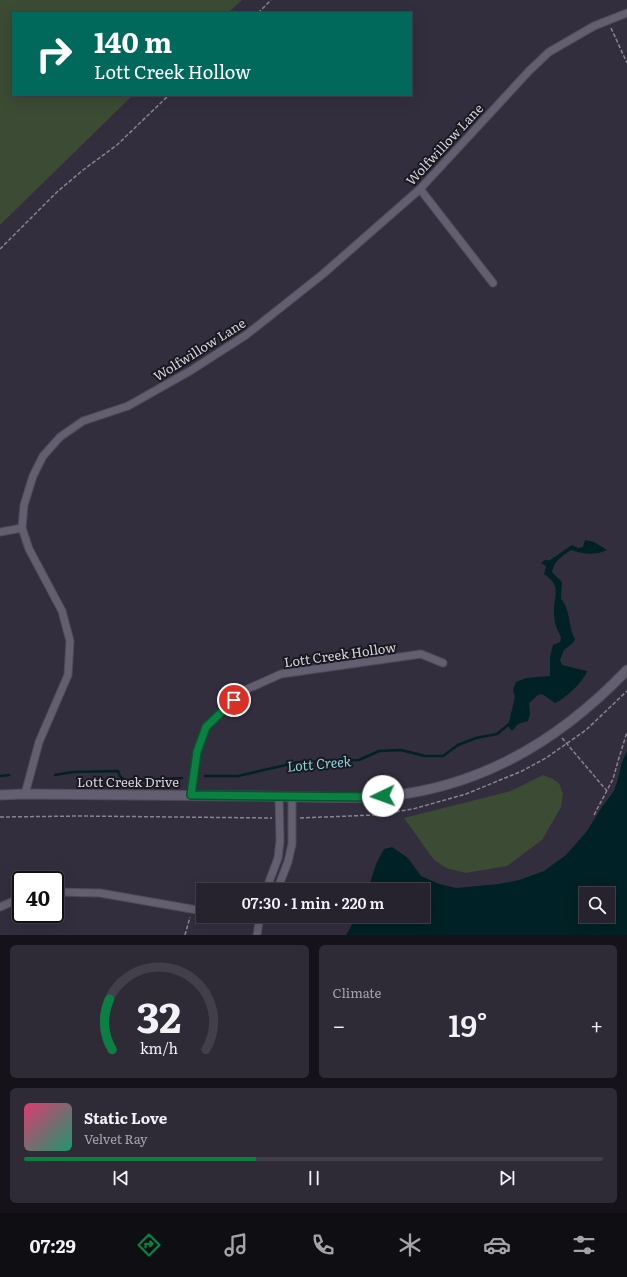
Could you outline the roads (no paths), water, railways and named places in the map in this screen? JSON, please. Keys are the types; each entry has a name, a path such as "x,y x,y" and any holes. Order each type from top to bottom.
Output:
{"street":[{"name":"Wolfwillow Lane","path":"25,794 39,742 68,675 70,641 62,611 29,549 22,528 24,505 33,476 44,456 60,438 83,421 128,406 190,371 246,335 323,274 420,189 529,71 549,52 594,26 627,13"},
{"path":"420,189 493,283"},
{"path":"0,532 22,528"},
{"name":"Lott Creek Hollow","path":"191,795 197,752 206,727 244,692 281,674 421,654 443,663"},
{"name":"Lott Creek Drive","path":"0,795 372,797 433,789 485,772 534,747 558,732 586,710 627,670"},
{"path":"269,883 278,858 280,841 279,796"},
{"path":"280,883 288,862 292,844 292,796"},
{"path":"64,892 100,893 196,910"},
{"path":"0,907 12,902"},
{"path":"257,935 259,923"}],"waterway":[{"name":"Lott Creek","path":"205,776 238,776 299,762 359,760 379,751 401,750 425,756 443,756 458,745 476,738 497,734 509,724"},
{"name":"Lott Creek","path":"55,775 73,772 118,771 120,776 125,781 182,778"},
{"path":"0,776 9,775"}]}
